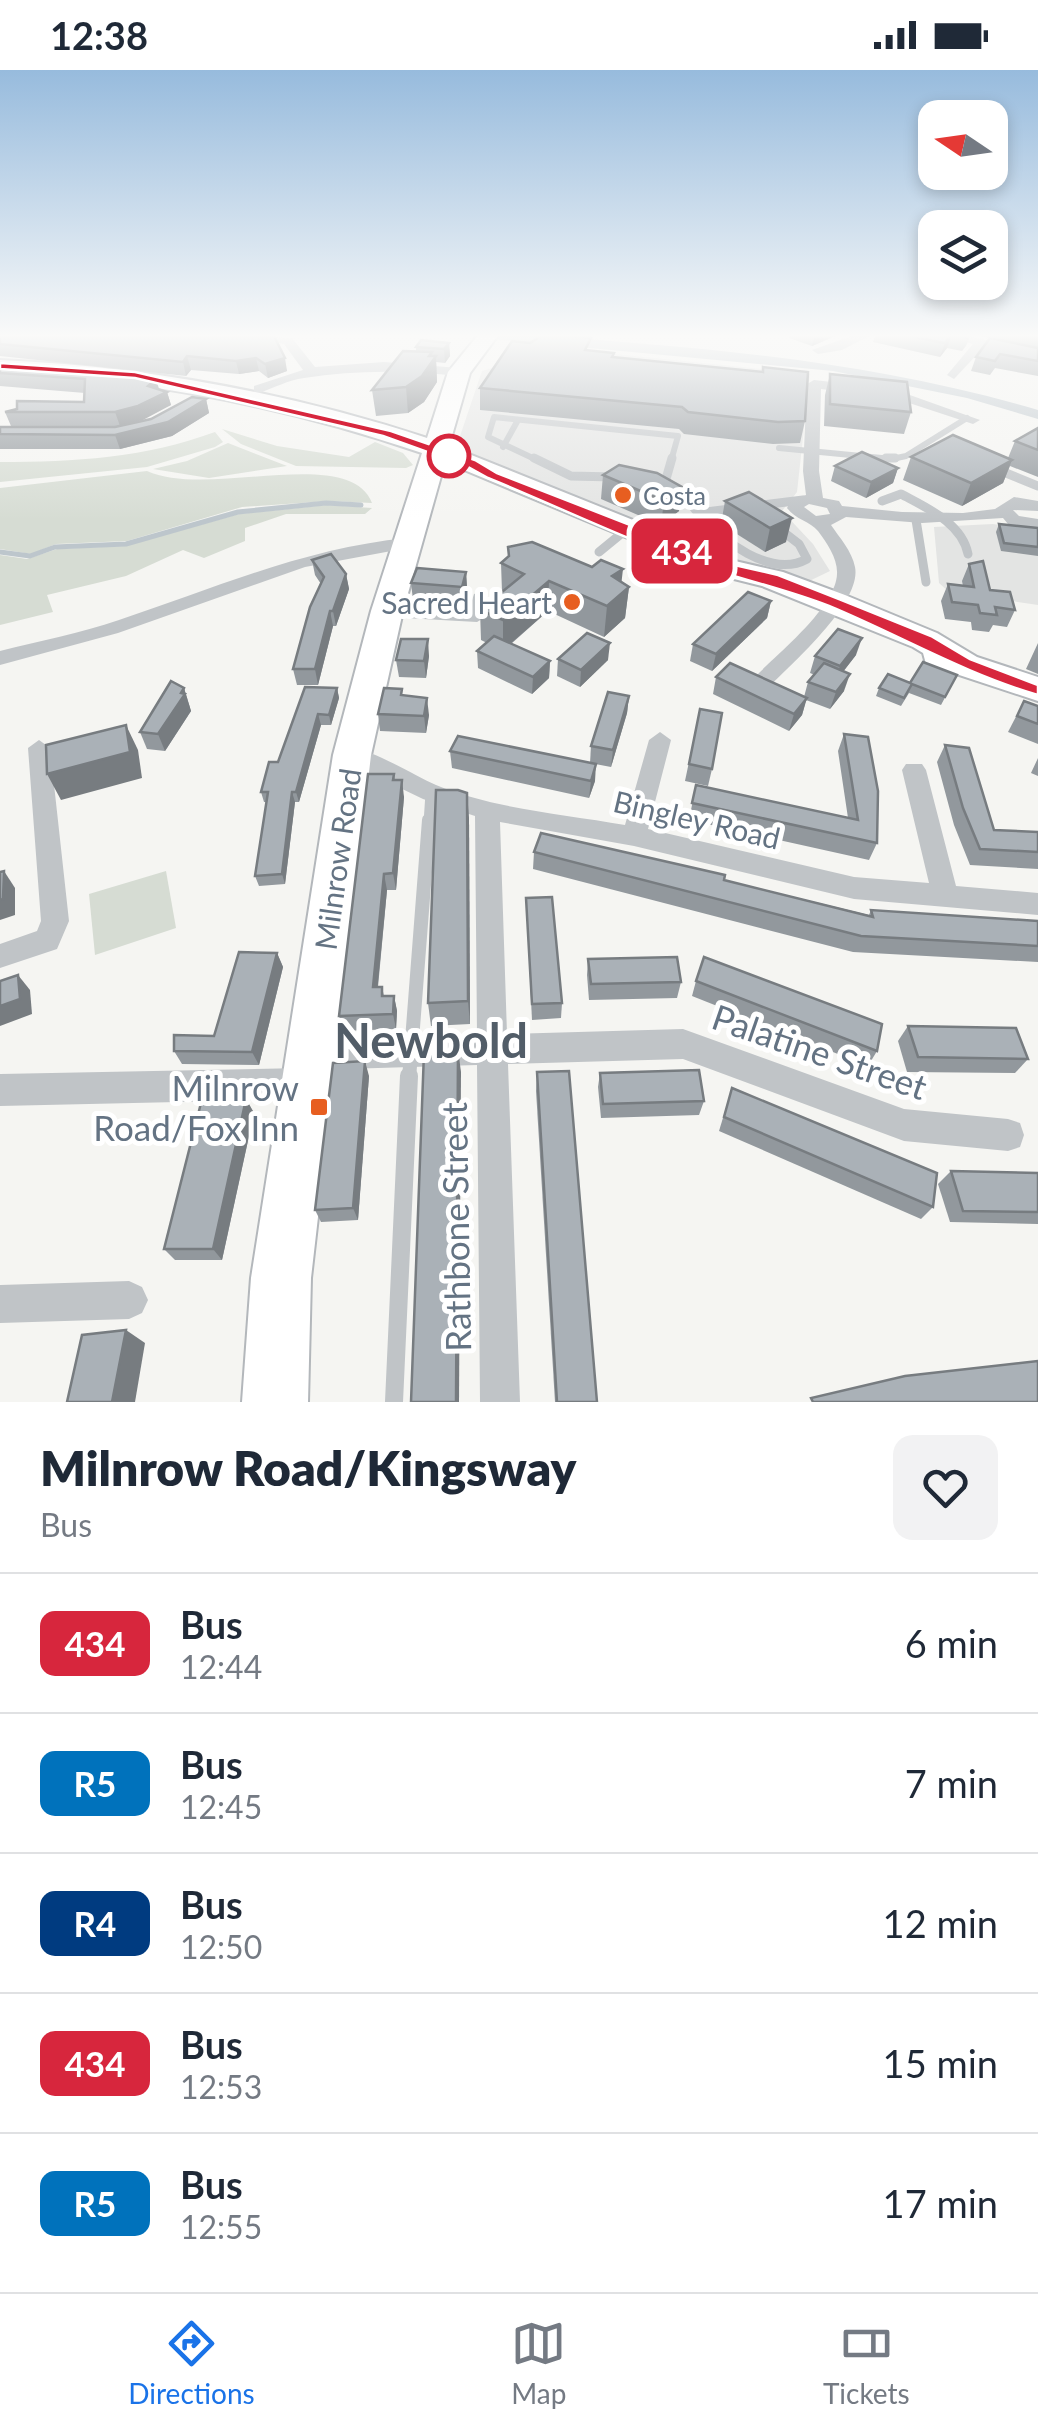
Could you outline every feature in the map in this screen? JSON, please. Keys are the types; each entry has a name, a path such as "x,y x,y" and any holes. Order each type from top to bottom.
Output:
{"main road":[{"path":"234,396 387,434 725,568 757,590 828,609 922,652 1038,689"},
{"name":"Milnrow Road","path":"276,1402 280,1278 352,755 387,611 453,396"},
{"path":"387,434 426,432 448,419"},
{"path":"424,490 450,475 492,476"}],"street":[{"path":"185,406 203,396"},
{"path":"766,679 846,583 847,567 806,505 812,453 809,396"},
{"path":"902,396 970,419"},
{"path":"1005,513 1008,503 1037,505"},
{"path":"806,505 833,504 839,511 916,520 1005,513 1022,522 1038,524"},
{"path":"820,522 836,518 839,511"},
{"path":"0,658 127,624 277,568 347,550 407,543"},
{"path":"387,611 477,616 481,598"},
{"path":"634,836 660,740"},
{"path":"0,956 47,940 56,920 40,748"},
{"name":"Bingley Road","path":"352,755 431,793 487,810 634,836 854,888 1038,904"},
{"path":"914,770 946,896"},
{"name":"Rathbone Street","path":"487,810 500,1402"},
{"name":"Palatine Street","path":"0,1090 307,1069 410,1053 683,1044 904,1124 1008,1134"},
{"path":"0,1304 129,1300"}],"lane":[{"path":"630,479 571,476 502,447 488,437 494,417 678,436 662,493"},
{"path":"779,448 876,460 906,456 970,419"},
{"path":"502,447 518,420"},
{"path":"978,462 1038,486"},
{"path":"646,486 690,503 715,535 772,566 794,567 807,559 804,548 793,536 748,505"},
{"path":"882,501 901,494 946,520 965,538 968,554"},
{"path":"698,514 748,505 806,505"},
{"path":"916,520 926,582"},
{"path":"600,552 627,529"},
{"path":"394,1402 410,1053 431,793"}],"shaded area":[{"path":"474,396 808,396 797,492 782,511 813,544 830,571 801,585 677,537 649,538 456,448"},
{"path":"222,429 277,446 349,457 375,442 403,453 413,465 296,466 241,444"},
{"path":"215,432 223,442 215,447 147,467 0,482 0,462 109,457 162,448"},
{"path":"228,443 287,466 209,478 153,469 187,461"},
{"path":"147,471 205,480 307,474 336,477 358,486 372,503 329,501 242,507 127,541 56,544 31,554 0,549 0,488"},
{"path":"327,505 372,508 365,514 286,514 245,528 245,541 204,558 183,550 126,576 47,595 53,612 0,625 0,555 27,559 57,549 125,546 239,514"},
{"path":"993,524 1038,531 1038,605 949,592 939,583 934,527"},
{"path":"166,871 176,928 95,955 89,894"}],"building":[{"path":"84,396 158,396 115,412 5,412 17,409 17,401 84,402"},
{"path":"567,396 807,396 805,421 778,422 688,412 682,407"},
{"path":"830,396 909,396 911,412 830,404"},
{"path":"192,397 206,399 168,422 115,435 0,434 0,427 115,427 151,419"},
{"path":"1038,428 1038,450 1015,441"},
{"path":"953,435 1012,460 971,483 911,457"},
{"path":"862,452 898,468 871,482 835,466"},
{"path":"619,465 657,473 682,487 664,501 603,475"},
{"path":"749,492 792,518 770,528 725,501"},
{"path":"999,524 1038,528 1038,547 1004,543"},
{"path":"532,542 592,567 601,560 623,569 612,576 629,587 607,606 549,581 503,620 480,610 524,574 501,563 509,556 508,547"},
{"path":"331,554 346,574 330,611 315,669 293,669 310,607 324,577 312,560"},
{"path":"983,561 990,590 1010,592 1015,610 995,607 997,615 980,613 978,605 952,602 948,584 974,587 969,564"},
{"path":"417,568 466,572 462,587 411,583"},
{"path":"748,592 771,601 716,654 693,644"},
{"path":"838,629 862,638 840,666 815,656"},
{"path":"587,633 610,643 581,670 558,659"},
{"path":"494,636 550,661 533,677 477,651"},
{"path":"401,639 428,639 424,661 396,660"},
{"path":"923,662 957,675 945,697 912,684 904,698 879,688 888,674 910,683"},
{"path":"730,663 807,698 794,714 716,677"},
{"path":"824,663 850,674 836,692 808,682"},
{"path":"171,681 184,688 181,693 185,694 158,734 140,732"},
{"path":"305,687 337,688 329,715 318,714 296,792 292,792 282,874 255,876 268,792 261,792 269,762 278,762"},
{"path":"384,688 402,689 401,695 427,698 424,716 378,714"},
{"path":"608,692 629,696 613,750 591,746"},
{"path":"1024,701 1038,706 1038,724 1017,716"},
{"path":"700,709 722,713 712,769 689,764"},
{"path":"126,725 130,752 47,774 46,745"},
{"path":"844,734 868,737 878,791 877,843 692,803 696,785 858,820"},
{"path":"458,736 596,764 591,781 450,751"},
{"path":"945,745 969,748 994,830 1038,832 1038,852 980,849 963,808"},
{"path":"368,774 394,774 393,780 402,780 393,873 384,874 373,987 382,987 382,996 394,996 393,1014 339,1016"},
{"path":"436,790 467,793 468,1001 428,1003"},
{"path":"541,833 725,875 724,880 873,917 871,910 1038,921 1038,946 861,936 534,852"},
{"path":"4,871 3,899 0,900 0,872"},
{"path":"552,897 562,1003 532,1004 526,898"},
{"path":"239,952 277,953 252,1052 174,1051 174,1035 214,1036"},
{"path":"677,957 681,982 591,984 588,959"},
{"path":"704,957 882,1024 877,1051 696,981"},
{"path":"18,975 20,999 0,1006 0,981"},
{"path":"908,1026 1016,1028 1028,1059 918,1057"},
{"path":"458,1050 456,1402 411,1402 424,1052"},
{"path":"365,1061 353,1208 315,1210 333,1063"},
{"path":"699,1070 704,1101 603,1104 600,1073"},
{"path":"569,1071 597,1402 557,1402 537,1072"},
{"path":"732,1088 937,1173 933,1207 724,1117"},
{"path":"202,1099 246,1099 213,1249 164,1249"},
{"path":"951,1171 1038,1173 1038,1212 963,1211"},
{"path":"126,1330 112,1402 67,1402 82,1335"},
{"path":"1038,1361 1038,1402 813,1402 811,1398 905,1376"}],"waterway":[{"path":"975,396 1038,415"},
{"path":"0,552 30,556 55,547 126,544 238,512 326,503 361,505"}],"bus line":[{"name":"434","path":"236,396 387,434 471,463 492,476 725,568 772,579 834,602 925,640 964,663 1038,689"}],"place":[{"name":"Costa","path":"623,495"},
{"name":"Sacred Heart","path":"572,602"},
{"name":"Milnrow Road/Fox Inn","path":"319,1107"}],"district":[{"name":"Newbold","path":"431,1039"}]}
